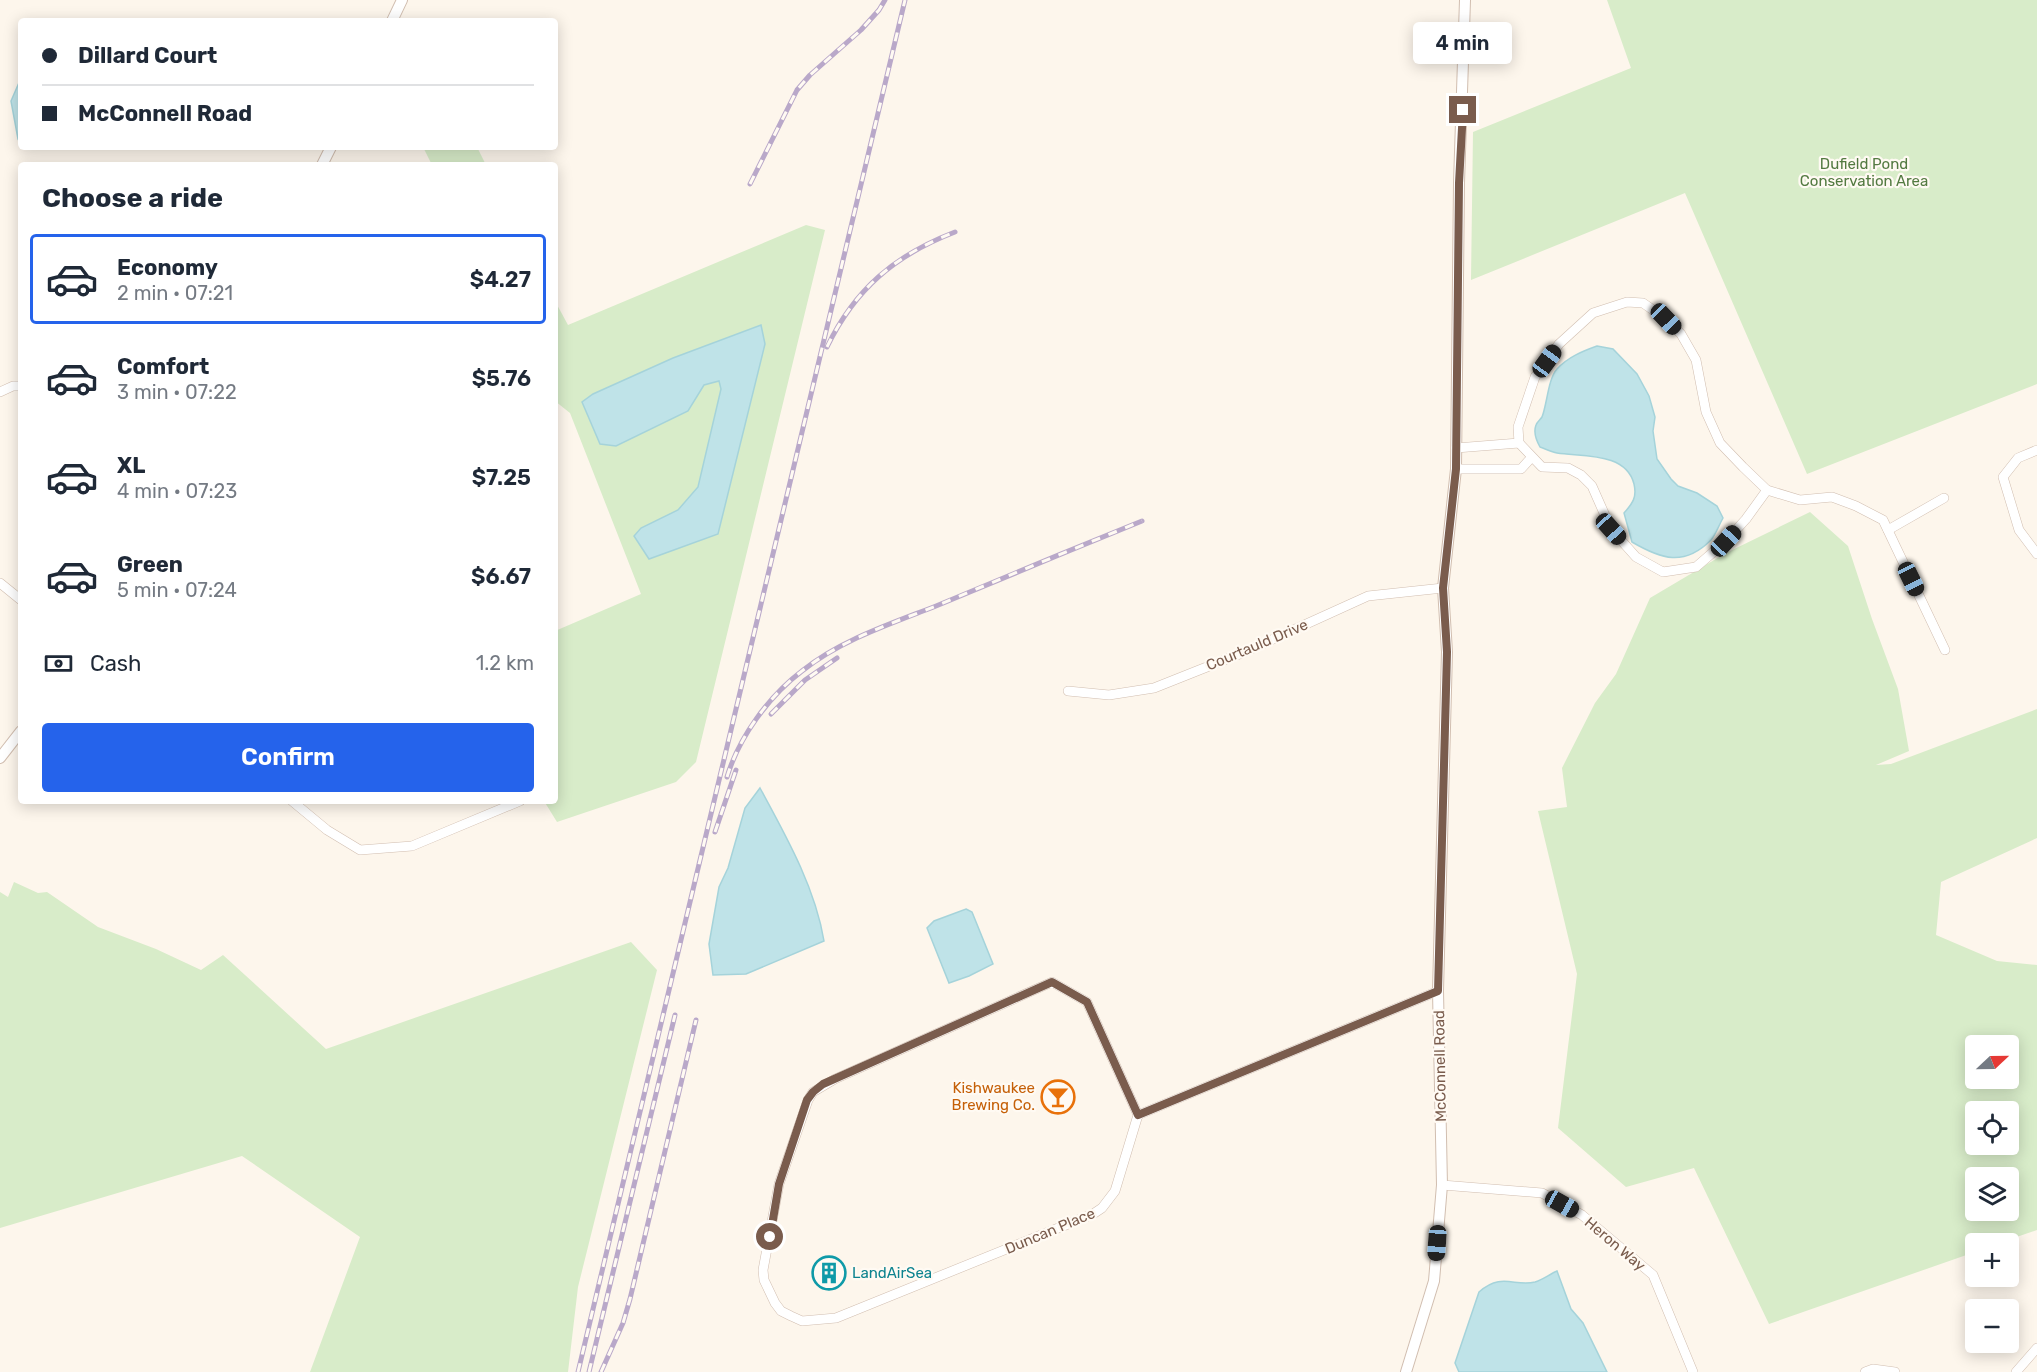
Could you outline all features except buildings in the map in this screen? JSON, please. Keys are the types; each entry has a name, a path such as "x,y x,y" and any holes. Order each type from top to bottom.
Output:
{"street":[{"path":"393,18 402,0"},
{"name":"McConnell Road","path":"1406,1372 1434,1281 1442,1185 1438,991 1447,652 1443,588 1456,469 1459,183 1465,0"},
{"path":"1767,490 1746,519 1726,541 1696,567 1663,572 1636,557 1611,529 1592,486 1581,475 1568,468 1542,467 1519,443 1518,427 1535,377 1559,344 1593,314 1627,302 1643,303 1666,319 1680,334 1696,360 1706,412 1720,443 1767,490 1800,500 1833,497 1883,520 1945,650"},
{"path":"0,392 18,386"},
{"path":"1456,448 1519,443"},
{"path":"2037,450 2018,458 2003,477 2019,530 2037,554"},
{"path":"1456,469 1521,469 1531,458"},
{"path":"1888,530 1944,498"},
{"path":"0,583 18,598"},
{"name":"Courtauld Drive","path":"1068,691 1109,695 1154,688 1243,653 1368,596 1443,588"},
{"path":"0,758 18,735"},
{"path":"296,804 327,830 360,850 412,846 513,804"},
{"name":"Duncan Place","path":"1052,982 1087,1002 1138,1115 1115,1191 1102,1208 1093,1214 836,1318 802,1321 781,1311 768,1291 764,1270 779,1184 807,1100 823,1084 1052,982"},
{"path":"1138,1115 1438,991"},
{"name":"Heron Way","path":"1442,1185 1542,1193 1582,1215 1653,1275 1693,1372"},
{"path":"2016,1372 2037,1348"},
{"path":"1865,1372 1874,1369 1895,1372"}],"green space":[{"name":"Dufield Pond Conservation Area","path":"1607,0 2037,0 2037,384 1807,474 1685,193 1471,280 1473,132 1631,68"},
{"path":"424,150 478,150 484,162 430,162"},
{"path":"806,225 825,230 696,762 676,782 557,822 546,804 558,804 558,630 641,594 570,413 558,403 558,307 568,325"},
{"path":"1810,512 1848,546 1898,689 1909,751 1876,765 1891,764 2037,709 2037,838 1941,882 1936,935 1997,961 2037,965 2037,1230 2019,1236 2019,1233 1965,1233 1965,1255 1769,1324 1694,1168 1626,1187 1558,1128 1577,974 1538,811 1567,807 1562,768 1595,703 1616,674 1650,598 1726,553"},
{"path":"14,882 38,893 47,892 98,927 156,949 201,970 223,955 326,1049 631,942 657,970 578,1287 568,1372 310,1372 360,1237 242,1156 0,1228 0,892 8,897"}],"water":[{"path":"18,85 18,139 11,101"},
{"path":"761,325 765,344 718,534 649,559 634,536 641,528 678,510 698,487 721,389 719,381 704,385 688,411 616,446 600,444 582,402 593,394 673,358"},
{"path":"1597,346 1613,349 1637,374 1649,396 1655,417 1653,431 1657,459 1671,479 1678,486 1697,493 1717,506 1723,518 1711,540 1691,554 1672,558 1653,553 1632,542 1624,513 1634,500 1635,489 1629,474 1622,466 1602,458 1553,452 1540,447 1537,442 1535,428 1542,417 1554,373 1571,358"},
{"path":"760,788 807,882 824,941 746,974 713,975 709,944 719,887 728,868 745,808"},
{"path":"966,909 972,912 993,964 949,983 927,928 934,921"},
{"path":"1557,1271 1571,1309 1583,1323 1607,1372 1459,1372 1455,1363 1479,1292 1501,1281 1535,1282"}],"railway":[{"path":"750,184 797,90 810,75 861,30 885,0"},
{"path":"578,1372 905,0"},
{"path":"827,347 850,308 879,276 914,252 955,232"},
{"path":"727,777 747,732 767,705 790,681 833,650 866,634 1142,521"},
{"path":"771,714 805,680 837,658"},
{"path":"715,832 736,770"},
{"path":"589,1372 675,1015"},
{"path":"601,1372 623,1323 630,1299 696,1020"}],"place":[{"name":"Kishwaukee Brewing Co.","path":"1058,1097"},
{"name":"LandAirSea","path":"829,1273"}],"route":[{"path":"770,1237 779,1184 807,1100 813,1092 823,1084 1052,982 1087,1002 1138,1115 1438,991 1447,652 1443,588 1456,469 1459,183 1463,110"}]}
